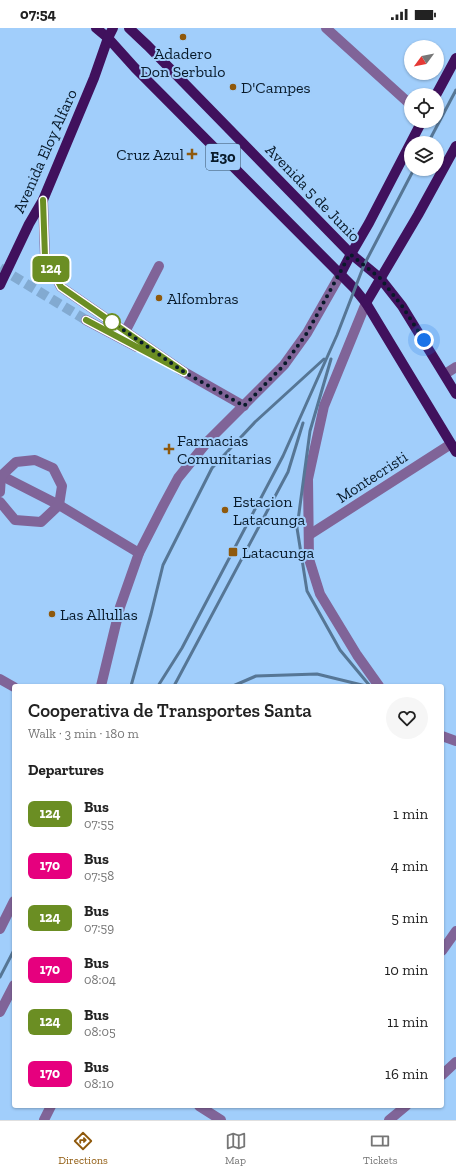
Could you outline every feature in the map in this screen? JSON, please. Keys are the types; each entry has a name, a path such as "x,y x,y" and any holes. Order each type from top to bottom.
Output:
{"main road":[{"path":"96,28 108,38"},
{"name":"Avenida Eloy Alfaro","path":"0,285 29,224 43,200 94,78 113,28"},
{"name":"Avenida 5 de Junio","path":"129,28 350,254 380,278 402,306 456,394"},
{"name":"E30","path":"108,38 135,68 354,288 366,303 454,448"},
{"path":"440,88 456,58"},
{"path":"340,275 418,128"},
{"path":"366,303 418,215 456,146"}],"street":[{"path":"326,28 404,99"},
{"path":"43,200 45,257 61,287 184,372"},
{"path":"125,332 159,266"},
{"path":"101,684 120,607 139,553 178,478 208,441 284,365 307,333 340,275"},
{"path":"366,303 324,406 308,479 309,535 310,559 320,594 357,655 378,684"},
{"path":"86,320 244,406"},
{"path":"445,374 456,367"},
{"name":"Montecristi","path":"309,535 454,448"},
{"path":"0,492 1,476 16,462 35,460 53,468 62,486 60,505 41,522 15,520 0,502"},
{"path":"1,476 60,505 139,553"},
{"path":"0,679 12,686"},
{"path":"444,737 456,741"},
{"path":"0,929 12,905"},
{"path":"444,948 456,931"},
{"path":"0,1012 12,989"},
{"path":"444,1073 456,1062"},
{"path":"44,1120 51,1108"},
{"path":"202,1108 221,1120"},
{"path":"389,1120 404,1108"}],"tunnel":[{"path":"0,268 86,320"}],"railway":[{"path":"432,136 456,90"},
{"path":"159,684 182,648 283,456 337,335 364,265 410,176"},
{"path":"132,684 163,565 212,468 255,422 324,359"},
{"path":"331,359 310,431 297,528 307,591 340,650 368,684"},
{"path":"175,684 288,472 303,423"},
{"path":"238,684 256,676 317,674 358,684"},
{"path":"0,977 12,954"}],"bus line":[{"name":"124","path":"43,200 45,257 61,287 184,372 86,320"}],"place":[{"name":"Adadero Don Serbulo","path":"183,37"},
{"name":"D'Campes","path":"233,87"},
{"name":"Cruz Azul","path":"192,154"},
{"name":"Alfombras","path":"159,298"},
{"name":"Farmacias Comunitarias","path":"169,449"},
{"name":"Estacion Latacunga","path":"225,510"},
{"name":"Latacunga","path":"233,552"},
{"name":"Las Allullas","path":"52,614"}],"route":[{"path":"112,322 184,372 244,406 284,365 307,333 340,275 350,254 380,278 402,306 424,340"}]}
